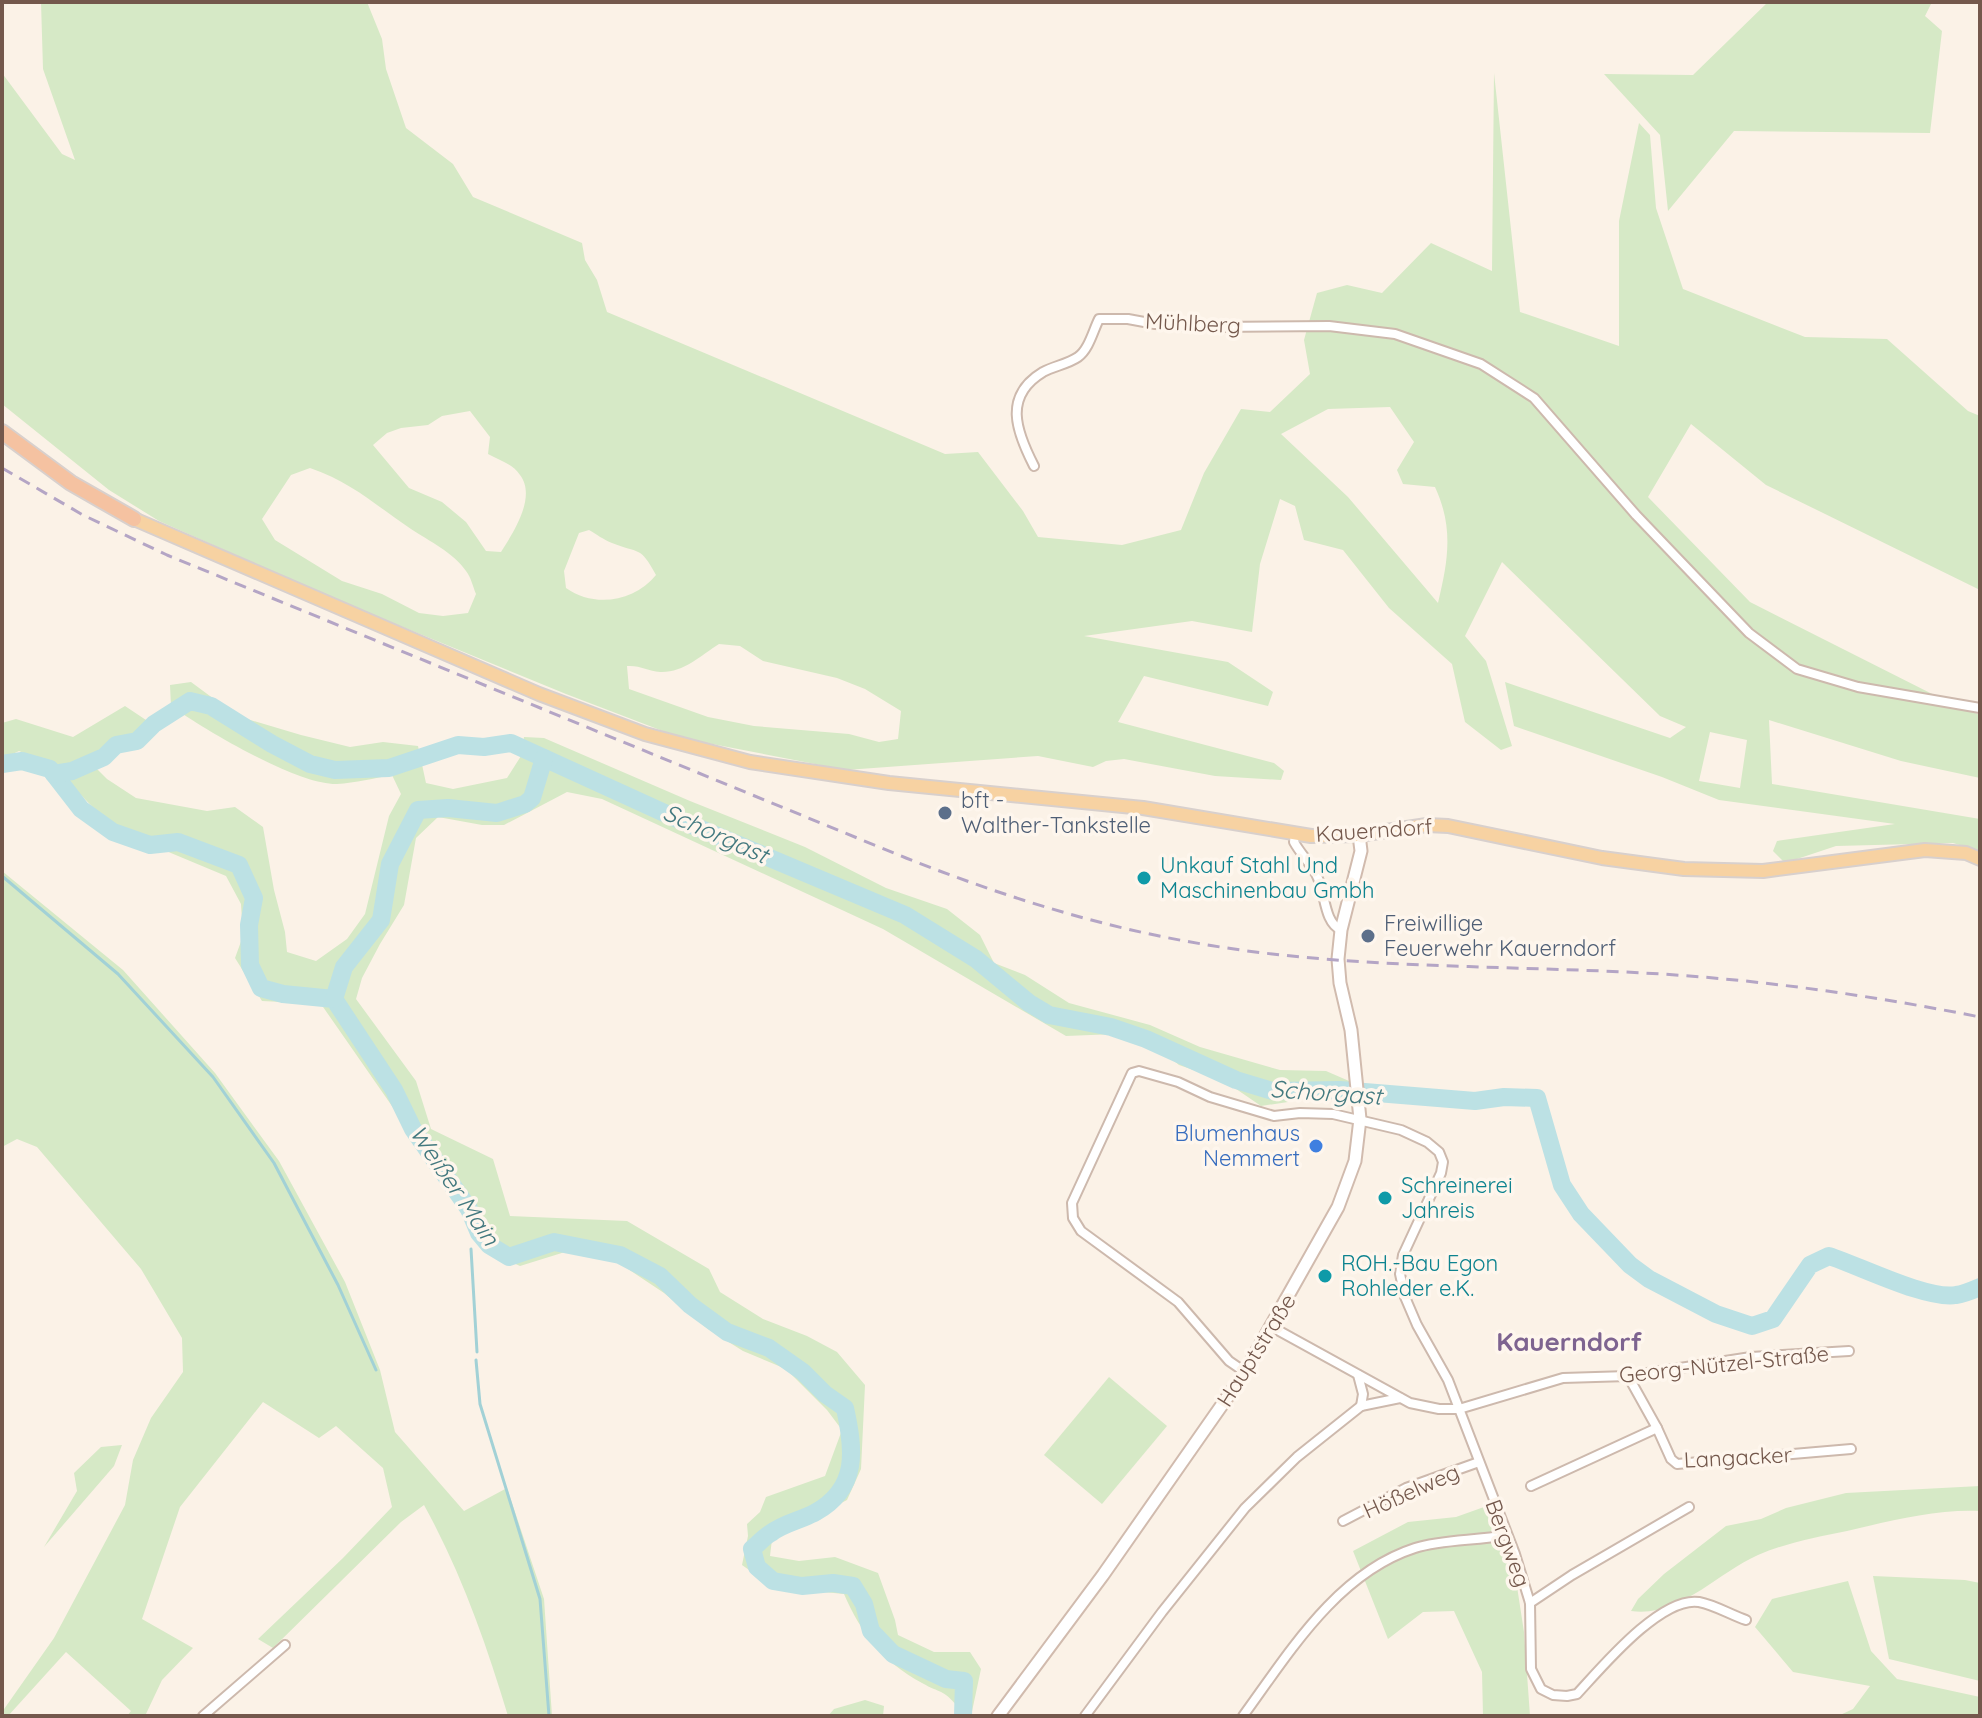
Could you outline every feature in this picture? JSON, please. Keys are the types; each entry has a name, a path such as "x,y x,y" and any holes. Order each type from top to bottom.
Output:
{"highway":[{"path":"2,432 71,483 134,519"}],"main road":[{"name":"Kauerndorf","path":"134,519 539,694 645,734 750,762 889,783 1197,815 1295,834 1333,837 1405,826 1448,826 1643,865 1684,869 1763,871 1925,850 1966,853 1980,859"},
{"name":"Hauptstraße","path":"998,1716 1103,1575 1245,1372 1338,1207 1355,1161 1360,1119 1351,1030 1339,974 1341,930 1361,851 1359,835"}],"street":[{"name":"Mühlberg","path":"1034,466 1018,430 1016,407 1019,398 1025,386 1033,380 1080,356 1099,319 1216,327 1329,326 1395,334 1481,364 1534,398 1636,515 1749,633 1797,669 1858,687 1980,708"},
{"name":"Hauptstraße","path":"1295,834 1294,842 1316,874 1325,894 1328,918 1332,926 1341,930"},
{"path":"1245,1372 1229,1361 1178,1302 1081,1231 1073,1218 1072,1203 1132,1073 1139,1071 1178,1082 1210,1097 1274,1116 1300,1113 1360,1119"},
{"name":"Bergweg","path":"1360,1119 1401,1130 1427,1142 1439,1152 1443,1162 1427,1207 1403,1255 1400,1274 1405,1297 1417,1325 1448,1380 1515,1554 1530,1603 1531,1669 1541,1689 1553,1695 1577,1694 1648,1622 1679,1603 1696,1602 1746,1620"},
{"path":"1272,1327 1410,1403 1439,1409 1459,1409"},
{"name":"Georg-Nützel-Straße","path":"1459,1409 1563,1378 1628,1376 1751,1357 1849,1351"},
{"path":"1358,1375 1363,1394 1361,1406"},
{"name":"Langacker","path":"1628,1376 1671,1459 1677,1464 1851,1449"},
{"path":"1085,1716 1245,1508 1297,1457 1361,1406 1401,1398"},
{"path":"1531,1486 1657,1428"},
{"name":"Hößelweg","path":"1343,1521 1406,1488 1479,1462"},
{"path":"1530,1603 1689,1507"},
{"path":"1243,1716 1307,1631 1350,1584 1386,1559 1419,1547 1506,1535"},
{"path":"203,1716 285,1645"}],"green space":[{"path":"41,2 367,2 382,39 386,69 406,128 453,164 473,197 582,243 585,260 597,280 607,312 945,454 978,452 1023,511 1038,537 1122,545 1181,530 1204,473 1241,409 1270,412 1310,374 1304,340 1317,293 1347,285 1382,293 1431,243 1492,271 1494,73 1520,312 1619,346 1619,221 1639,123 1650,135 1656,208 1683,289 1805,337 1887,339 1968,411 1980,416 1980,590 1766,485 1691,424 1648,497 1750,602 1950,703 1980,715 1980,778 1901,761 1769,720 1772,784 1980,819 1980,851 1953,843 1836,846 1785,863 1773,851 1777,841 1895,824 1719,800 1514,726 1505,682 1670,738 1686,727 1660,716 1502,562 1465,636 1486,661 1512,746 1501,750 1465,722 1452,664 1389,608 1343,550 1304,540 1295,506 1280,499 1260,564 1252,632 1192,621 1084,636 1228,662 1273,692 1268,706 1144,676 1118,722 1274,763 1284,771 1281,780 1215,776 1124,759 1106,761 1093,767 1038,756 846,770 681,738 566,694 342,602 159,521 109,490 2,404 2,73 62,154 75,160 43,69","holes":["1390,407 1414,442 1397,470 1403,484 1435,487 1445,517 1446,559 1438,603 1348,497 1281,434 1328,409","470,411 490,437 488,454 514,468 525,484 525,504 501,552 486,551 466,522 442,502 409,488 373,445 387,433 428,425 442,416","310,468 351,488 448,553 468,573 476,594 468,613 443,616 419,613 382,594 342,581 275,540 262,519 291,475","589,530 609,542 638,552 656,575 637,591 613,599 601,600 577,594 566,588 564,571 579,533","719,644 740,646 763,661 837,678 865,689 901,711 898,739 879,742 849,734 754,726 708,717 629,689 627,666 660,672 684,667","1710,732 1747,740 1740,788 1699,781"]},
{"path":"1768,2 1932,2 1925,16 1942,31 1930,133 1734,131 1668,211 1660,135 1604,74 1693,75"},
{"path":"191,682 237,716 301,735 350,747 383,742 418,746 426,783 453,789 507,778 521,756 524,737 544,738 805,847 886,888 947,909 980,935 994,963 1025,975 1069,1003 1150,1025 1200,1047 1280,1070 1326,1071 1356,1084 1356,1099 1340,1094 1261,1106 1223,1080 1179,1065 1163,1052 1116,1034 1066,1036 883,929 602,799 567,792 504,825 482,825 438,817 416,838 404,905 362,978 356,999 416,1081 431,1129 493,1159 510,1216 627,1221 709,1269 720,1292 763,1319 837,1352 865,1385 861,1469 847,1500 772,1539 770,1556 799,1561 835,1557 878,1573 898,1635 934,1652 970,1652 981,1669 971,1716 956,1716 958,1707 948,1697 908,1675 885,1656 866,1634 844,1594 773,1587 742,1565 748,1536 747,1524 760,1512 766,1497 825,1476 842,1430 827,1410 786,1369 743,1351 708,1329 664,1293 619,1263 565,1252 520,1266 483,1249 433,1165 321,1004 262,1001 235,958 243,936 241,904 226,876 135,838 108,823 51,764 19,751 2,759 2,723 16,719 73,737 125,706 152,724 86,758 107,779 136,798 207,811 235,807 263,827 287,952 316,961 347,939 365,914 389,816 401,794 392,775 337,784 320,782 299,776 252,754 171,706 170,685"},
{"path":"2,871 123,970 215,1073 279,1161 345,1282 380,1370 395,1432 464,1511 507,1488 544,1599 552,1716 508,1716 472,1608 424,1505 401,1522 273,1648 258,1639 392,1507 383,1468 336,1426 319,1438 263,1402 180,1507 142,1619 193,1648 162,1680 145,1716 127,1716 131,1711 66,1652 8,1716 2,1716 54,1638 125,1505 133,1460 151,1418 183,1372 182,1338 141,1269 37,1147 17,1139 2,1147"},
{"path":"1109,1377 1167,1426 1102,1504 1044,1455"},
{"path":"122,1445 114,1466 44,1547 77,1491 74,1473 101,1447"},
{"path":"1980,1486 1980,1511 1913,1516 1791,1544 1758,1555 1665,1608 1631,1611 1638,1599 1664,1574 1726,1526 1761,1519 1786,1508 1846,1493"},
{"path":"1484,1507 1516,1580 1524,1632 1530,1716 1483,1716 1482,1672 1454,1611 1423,1612 1388,1639 1353,1551 1408,1522 1456,1517"},
{"path":"1873,1576 1980,1583 1980,1681 1889,1659"},
{"path":"1848,1581 1871,1651 1897,1679 1980,1697 1980,1716 1838,1716 1853,1709 1870,1686 1793,1672 1755,1627 1772,1599"},
{"path":"865,1700 884,1706 883,1716 828,1716 834,1709"}],"waterway":[{"name":"Schorgast","path":"54,774 72,771 104,757 116,745 137,741 154,724 190,701 211,706 310,764 335,770 389,768 458,745 484,747 511,743 682,821 905,915 976,959 1029,1003 1049,1015 1111,1027 1146,1039 1236,1080 1272,1091 1340,1090 1475,1101 1504,1097 1537,1098 1562,1185 1581,1214 1630,1265 1649,1279 1716,1314 1752,1326 1773,1319 1810,1265 1829,1256 1928,1292 1956,1295 1980,1287"},
{"name":"Schorgast","path":"334,999 344,967 381,920 390,864 418,810 448,808 497,813 525,804 532,798 544,758"},
{"name":"Weißer Main","path":"2,764 22,761 50,769 81,809 113,832 150,845 178,842 239,865 254,898 249,925 250,965 261,988 283,994 334,999 394,1090 413,1129 469,1209 479,1233 489,1245 509,1257 554,1242 620,1255 660,1276 690,1305 727,1332 769,1348 845,1408 851,1453 850,1466 840,1491 816,1512 768,1535 752,1549 757,1567 773,1581 802,1586 833,1583 853,1586 864,1604 871,1631 893,1654 946,1679 964,1681 963,1716"},
{"path":"2,876 118,974 213,1077 274,1163 338,1285 376,1370"},
{"path":"471,1249 477,1352"},
{"path":"476,1360 480,1404 540,1599 549,1716"}],"railway":[{"path":"2,468 83,515 167,555 906,858 978,885 1089,919 1164,937 1257,952 1367,962 1728,979 1854,995 1980,1017"}],"place":[{"name":"bft - Walther-Tankstelle","path":"945,813"},
{"name":"Unkauf Stahl Und Maschinenbau Gmbh","path":"1144,878"},
{"name":"Freiwillige Feuerwehr Kauerndorf","path":"1368,936"},
{"name":"Blumenhaus Nemmert","path":"1316,1146"},
{"name":"Schreinerei Jahreis","path":"1385,1198"},
{"name":"ROH.-Bau Egon Rohleder e.K.","path":"1325,1276"}],"district":[{"name":"Kauerndorf","path":"1569,1341"}]}
